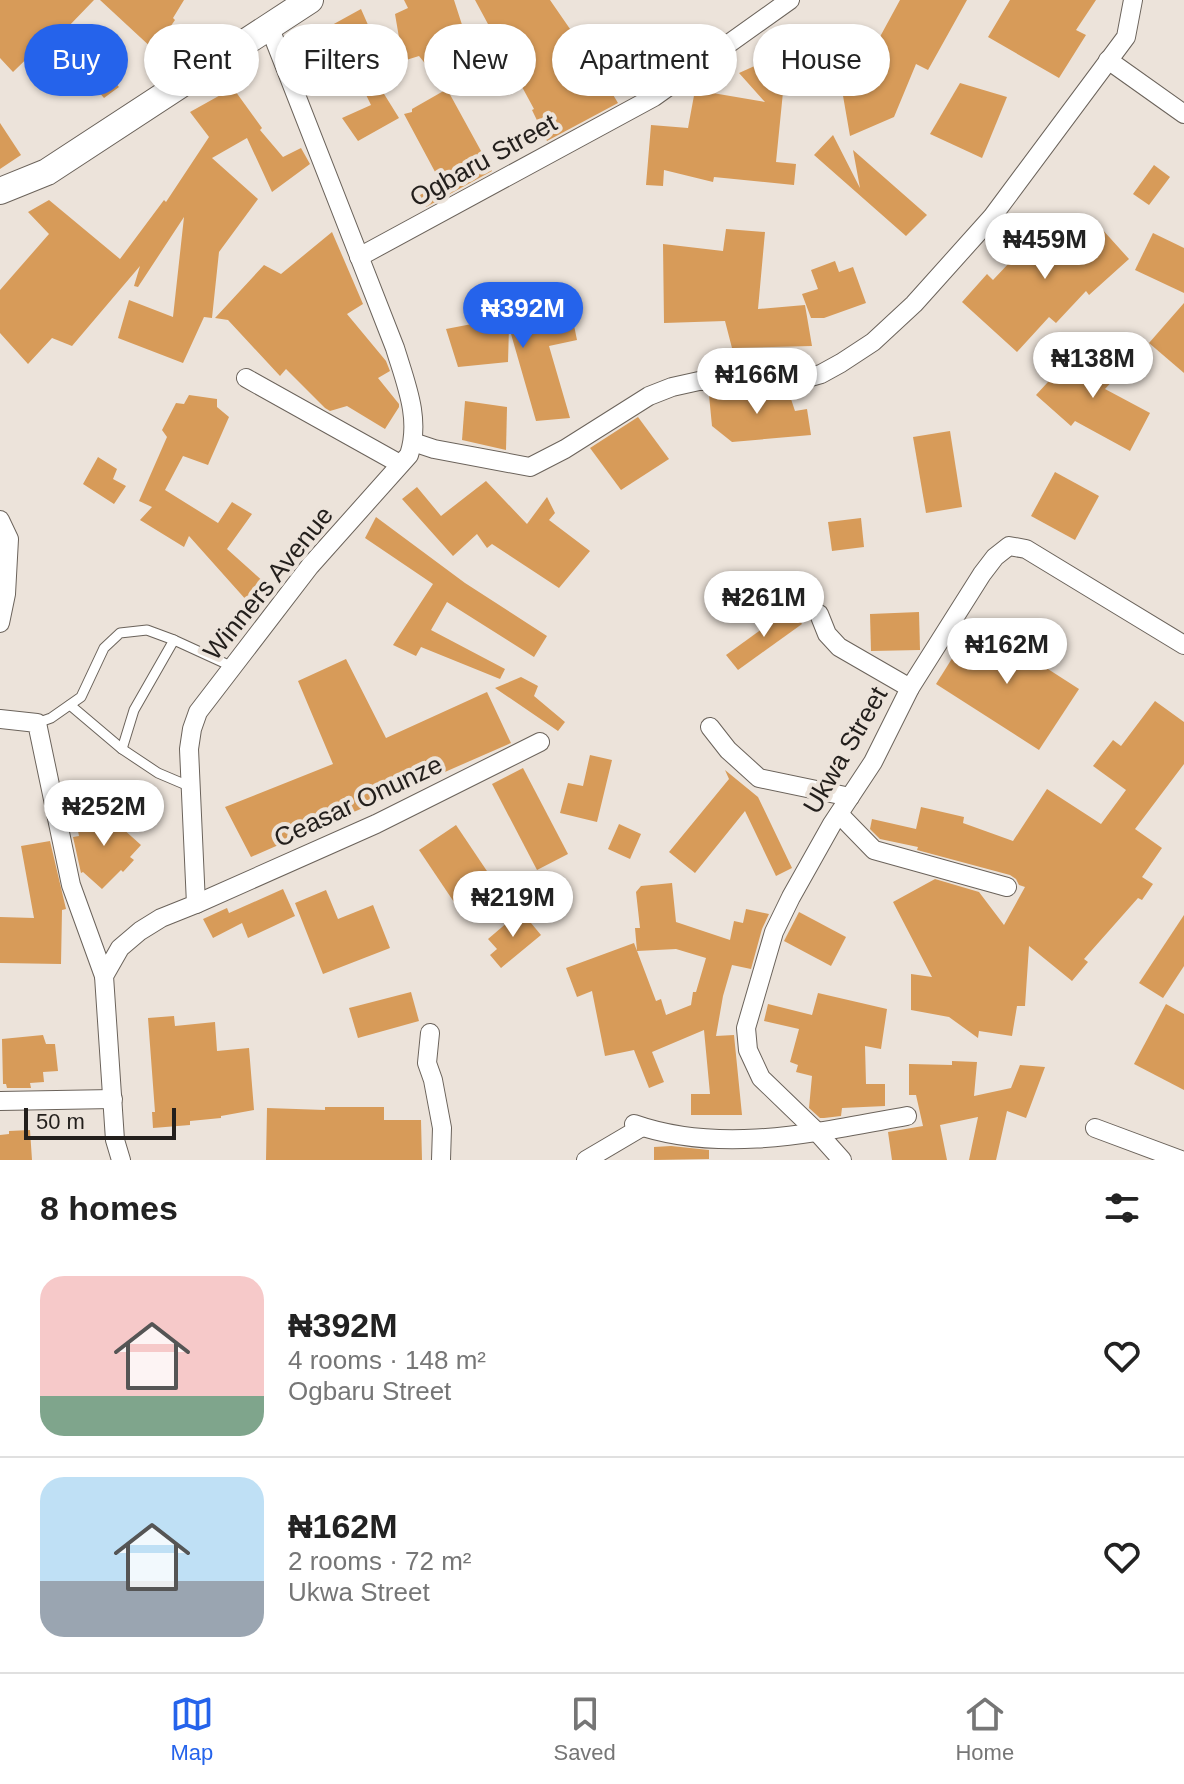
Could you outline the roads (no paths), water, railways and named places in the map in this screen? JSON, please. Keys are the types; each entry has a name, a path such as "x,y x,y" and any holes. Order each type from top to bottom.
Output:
{"street":[{"path":"0,191 47,172 310,0"},
{"name":"Ogbaru Street","path":"359,257 654,97 790,0"},
{"path":"269,26 395,348 415,421 413,442 434,449 530,467 556,455 649,396 672,387 699,381 796,381 821,374 873,342 914,304 992,217 1126,37 1133,0"},
{"path":"1108,60 1181,104"},
{"path":"246,378 400,464"},
{"name":"Winners Avenue","path":"196,904 189,749 198,712 310,566 409,455 413,442"},
{"path":"0,520 9,539 6,594 0,623"},
{"name":"Ukwa Street","path":"842,1160 761,1078 748,1050 746,1028 774,932 791,897 873,762 910,688 982,574 995,557 1009,546 1026,549 1184,645"},
{"path":"819,614 827,634 839,647 910,688"},
{"path":"0,719 37,723 71,885 104,976 115,1140 121,1160"},
{"path":"710,727 728,750 759,778 850,797"},
{"name":"Ceasar Onunze","path":"196,904 376,824 540,742"},
{"path":"839,814 874,850 1007,887"},
{"path":"104,976 120,948 140,931 161,918 196,904"},
{"path":"430,1033 427,1063 442,1128 441,1160"},
{"path":"0,1101 113,1099"},
{"path":"586,1160 638,1126 657,1132 715,1139 778,1138 907,1116"},
{"path":"1095,1128 1181,1160"}],"lane":[{"path":"37,723 51,718 81,697 104,648 120,633 147,630 233,667"},
{"path":"122,749 134,710 174,640"},
{"path":"70,705 122,749 158,773 191,787"}]}
